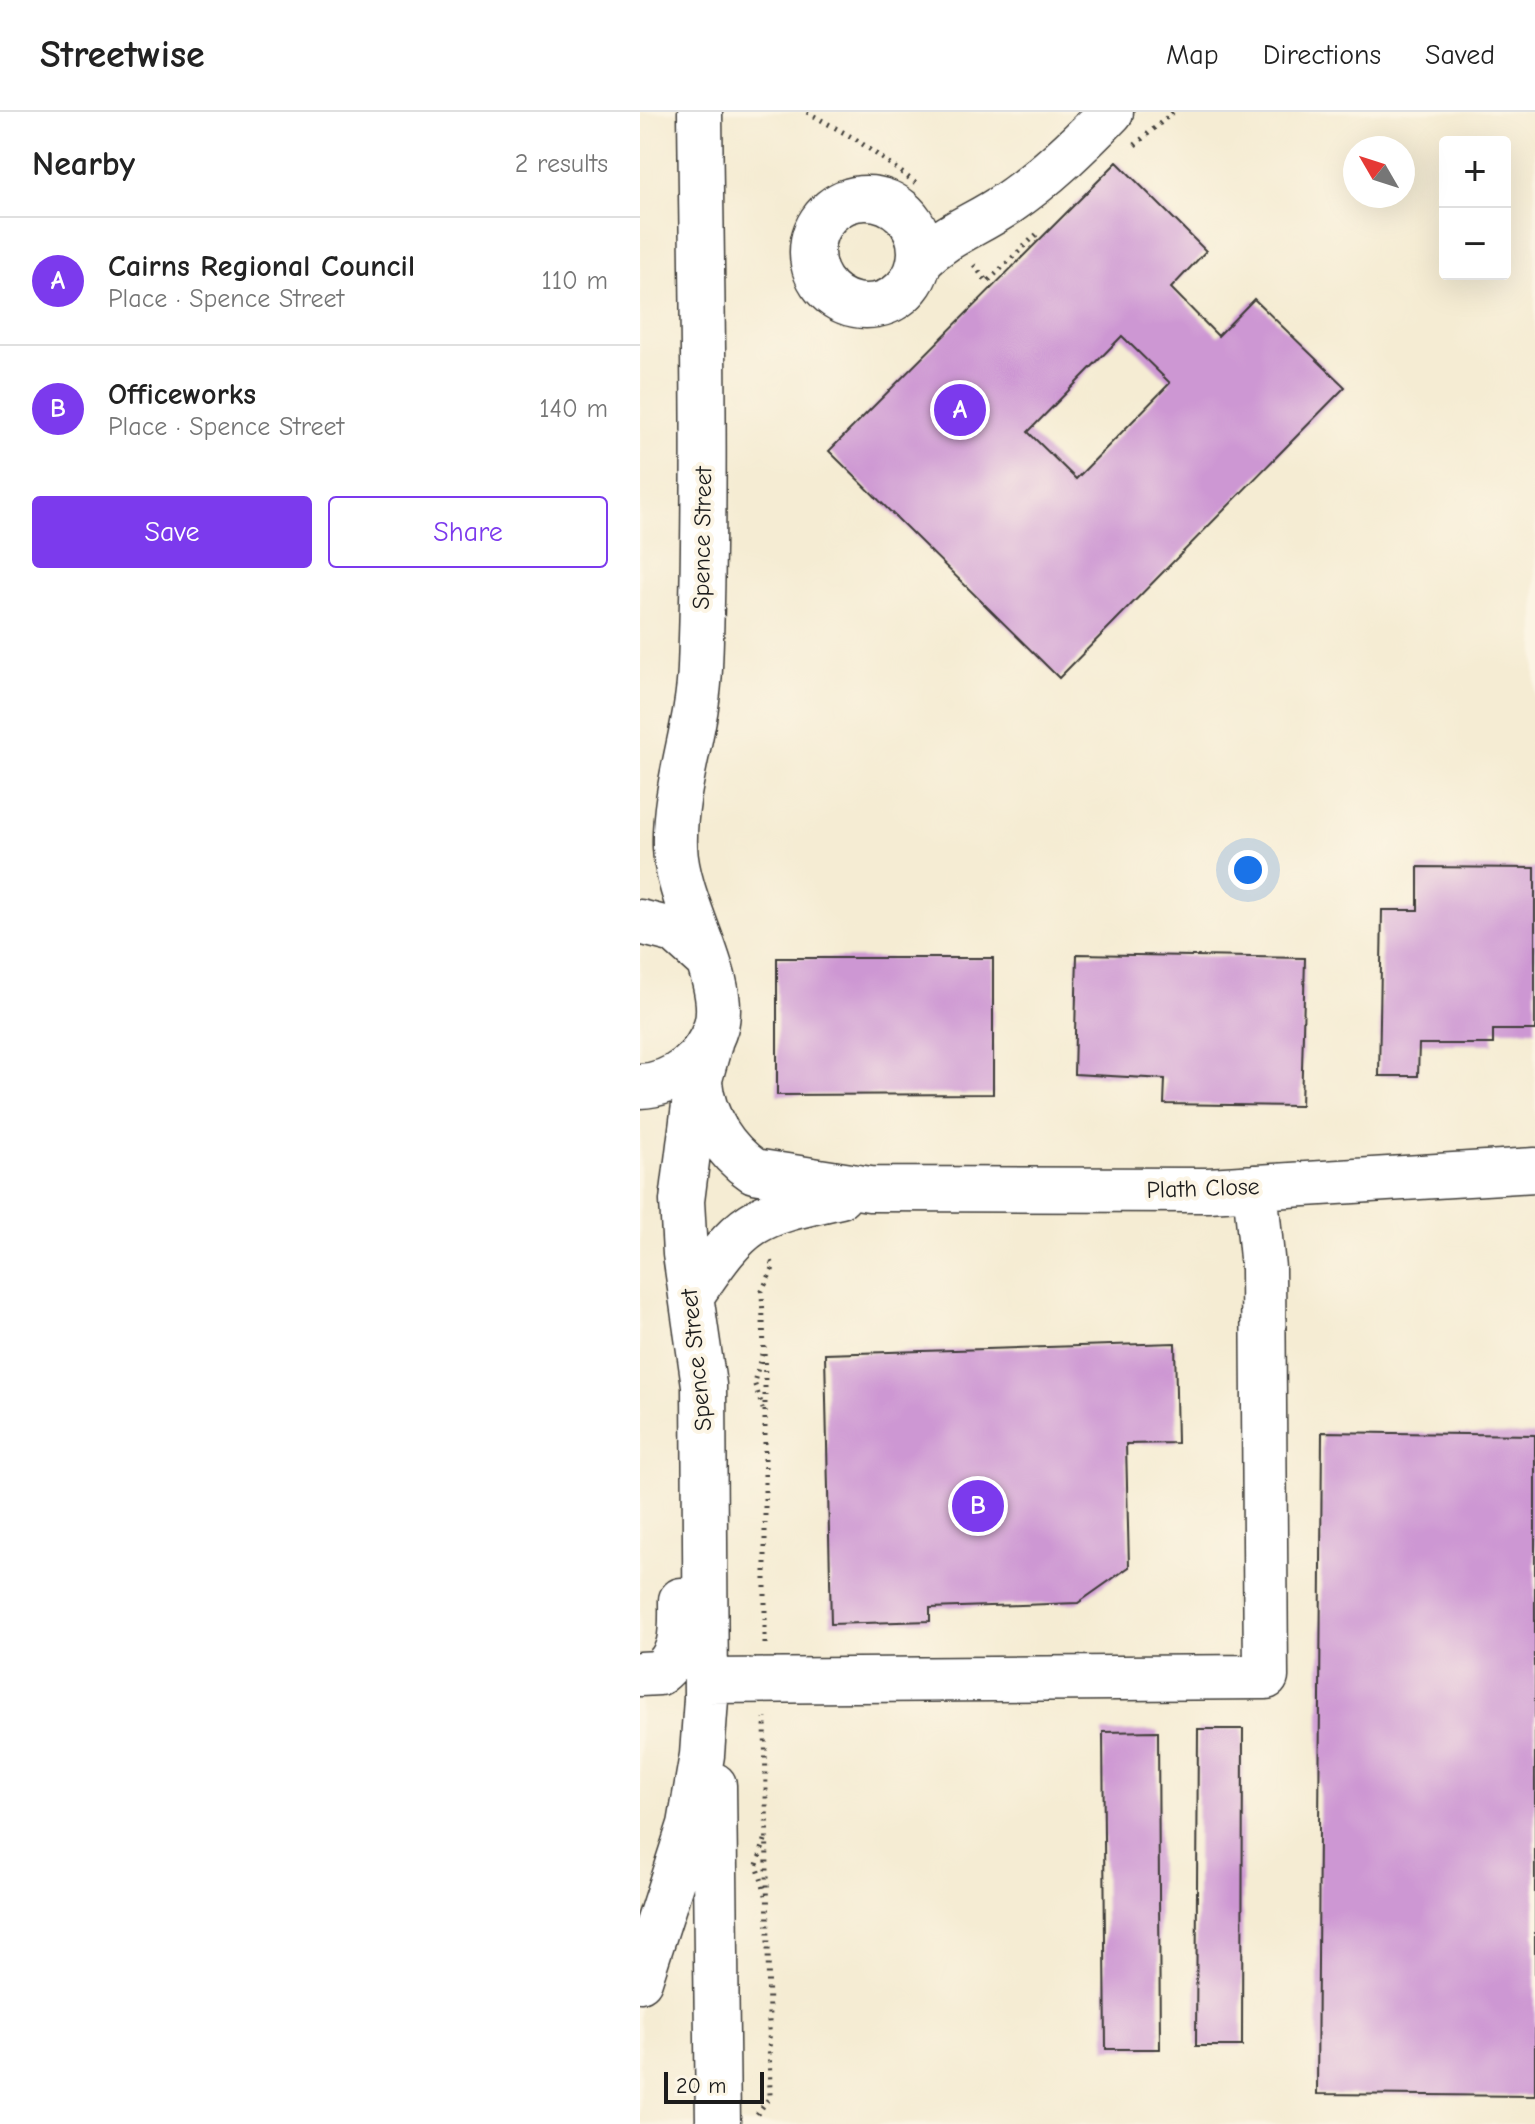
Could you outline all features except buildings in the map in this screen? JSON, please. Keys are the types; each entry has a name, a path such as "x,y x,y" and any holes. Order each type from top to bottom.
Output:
{"street":[{"name":"Spence Street","path":"700,112 703,404 700,666 675,846 681,891 719,998 716,1026 700,1079 682,1201 704,1408 706,1690 716,1809 718,2124"},
{"path":"1070,112 993,180 967,196 930,208 906,195 859,198 828,213 817,229 812,246 814,265 821,283 843,301 870,307 888,302 904,291 919,261 943,239 1006,204 1038,180 1111,112"},
{"path":"906,195 915,228 919,261"},
{"name":"Spence Street","path":"640,922 675,931 705,958"},
{"path":"640,1086 661,1082 685,1070 704,1051 716,1026"},
{"name":"Plath Close","path":"700,1079 705,1107 721,1138 740,1161 754,1171 870,1189 1255,1187 1535,1170"},
{"path":"706,1690 765,1683 1266,1677 1263,1268 1255,1187"},
{"name":"Plath Close","path":"692,1295 734,1236 755,1219 776,1210 870,1189"},
{"path":"640,1674 653,1675 662,1671 673,1660 680,1644 681,1539 704,1408"},
{"name":"Spence Street","path":"640,1980 697,1799 706,1690"},
{"path":"717,1936 731,1996 734,2096 754,2116"}],"path":[{"path":"807,112 857,140 906,195"},
{"path":"754,2116 770,2097 762,1291 774,1266 763,1247"},
{"path":"763,1349 754,1382 764,1414"},
{"path":"766,1835 757,1865 766,1897"}],"place":[{"name":"Cairns Regional Council","path":"960,410"},
{"name":"Officeworks","path":"978,1506"}]}
